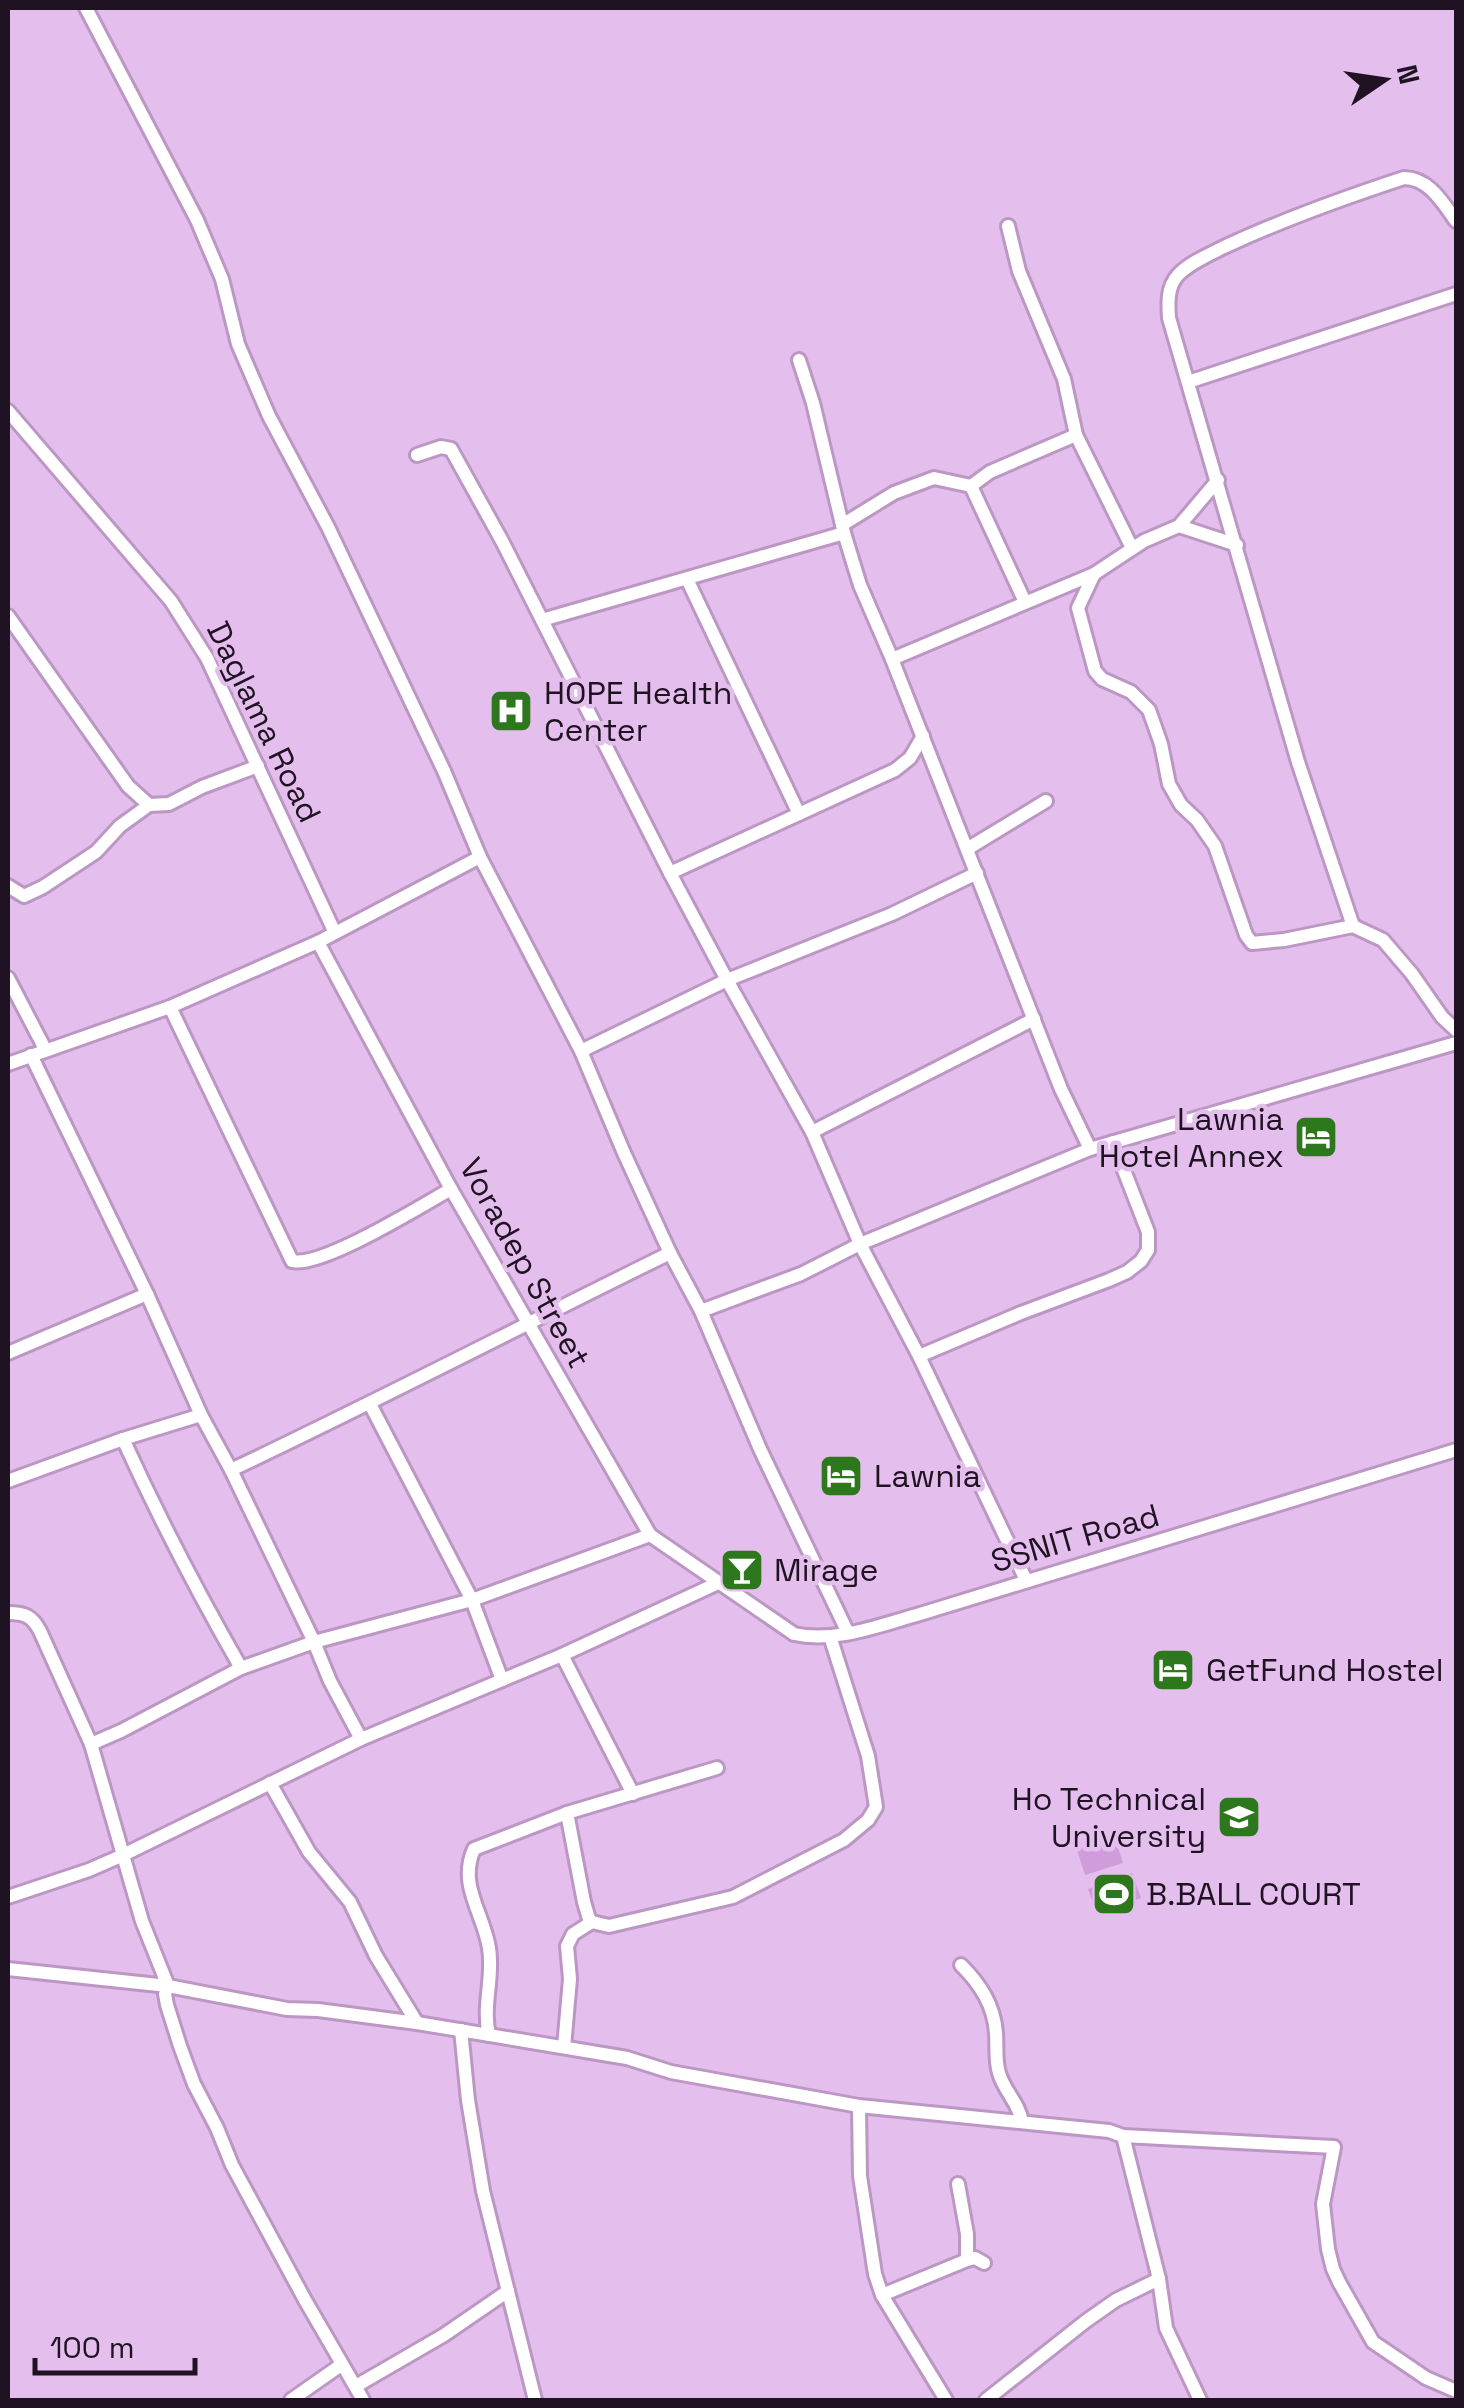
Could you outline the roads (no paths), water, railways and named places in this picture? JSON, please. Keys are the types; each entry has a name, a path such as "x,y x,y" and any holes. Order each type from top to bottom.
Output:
{"street":[{"path":"86,8 198,220 222,278 238,344 269,416 328,527 444,771 480,857 581,1052 760,1449 848,1633"},
{"path":"1353,926 1298,762 1168,318 1168,302 1179,273 1207,256 1268,227 1404,178 1422,181 1456,221"},
{"path":"1008,226 1019,271 1064,380 1076,435 1132,548"},
{"path":"1188,382 1456,294"},
{"path":"799,360 814,403 860,584 1061,1088 1090,1149"},
{"name":"Daglama Road","path":"8,411 170,602 207,658 335,933"},
{"path":"542,620 843,529 894,493 934,478 971,486 990,472 1076,435"},
{"path":"417,456 441,446 450,449 502,541 670,873 812,1132 860,1244 919,1356 1026,1580"},
{"path":"892,658 1094,574 1144,540 1179,526 1218,480"},
{"path":"971,486 1024,602"},
{"path":"1179,526 1237,545"},
{"path":"1094,574 1078,608 1094,671 1102,679 1131,692 1149,710 1169,784 1180,805 1197,820 1215,846 1252,943 1353,926 1384,940 1456,1030"},
{"path":"687,579 799,814"},
{"path":"8,616 128,786 150,805"},
{"path":"670,873 904,765 922,736"},
{"path":"8,886 24,896 43,887 96,852 120,826 150,805 169,804 258,766"},
{"path":"967,849 1046,801"},
{"path":"8,1064 170,1006 318,942 480,857"},
{"path":"581,1052 727,980 892,914 977,873"},
{"name":"Voradep Street","path":"318,942 451,1189 650,1536 718,1583"},
{"path":"8,978 45,1049"},
{"path":"170,1006 296,1264 368,1235 451,1189"},
{"path":"812,1132 1034,1020"},
{"path":"701,1312 801,1274 860,1244 1090,1149 1456,1043"},
{"path":"32,1055 201,1415 360,1739"},
{"path":"919,1356 1109,1280 1141,1261 1148,1250 1148,1232 1114,1142"},
{"path":"231,1470 670,1253"},
{"path":"8,1352 147,1294"},
{"path":"370,1404 472,1600 502,1680"},
{"path":"8,1481 201,1415"},
{"path":"123,1439 194,1585 241,1668"},
{"name":"SSNIT Road","path":"718,1583 794,1634 811,1638 848,1633 1148,1546 1456,1450"},
{"path":"90,1744 241,1668 314,1642 472,1600 650,1536"},
{"path":"8,1897 121,1856 360,1739 562,1655 718,1583"},
{"path":"8,1613 33,1618 90,1744 121,1856 168,1986 167,2005 206,2110 253,2207 363,2400"},
{"path":"564,2046 570,1980 567,1946 573,1934 592,1922 609,1926 733,1896 844,1840 868,1820 876,1807 868,1756 830,1636"},
{"path":"562,1655 633,1794"},
{"path":"490,2035 485,2017 490,1950 468,1876 474,1848 566,1813 717,1768"},
{"path":"270,1783 308,1852 350,1902 376,1956 417,2023"},
{"path":"566,1813 584,1902 592,1922"},
{"path":"961,1965 983,1989 990,2005 998,2070 1022,2122"},
{"path":"8,1968 168,1986 287,2009 417,2023 564,2046 626,2058 670,2072 859,2106 1108,2131 1122,2136 1334,2147 1323,2204 1328,2250 1339,2282 1373,2342 1426,2378 1456,2392"},
{"path":"461,2030 483,2191 535,2400"},
{"path":"859,2106 860,2176 871,2254 882,2295 946,2400"},
{"path":"1122,2136 1159,2279 1166,2328 1200,2400"},
{"path":"958,2184 967,2234 967,2260"},
{"path":"882,2295 967,2260 984,2262"},
{"path":"986,2400 1100,2310 1159,2279"},
{"path":"356,2386 444,2335 508,2291"},
{"path":"291,2400 342,2365"}],"place":[{"name":"HOPE Health Center","path":"511,711"},
{"name":"Lawnia Hotel Annex","path":"1316,1137"},
{"name":"Lawnia","path":"841,1476"},
{"name":"Mirage","path":"742,1570"},
{"name":"GetFund Hostel","path":"1173,1670"},
{"name":"Ho Technical University","path":"1239,1817"},
{"name":"B.BALL COURT","path":"1114,1894"}]}
